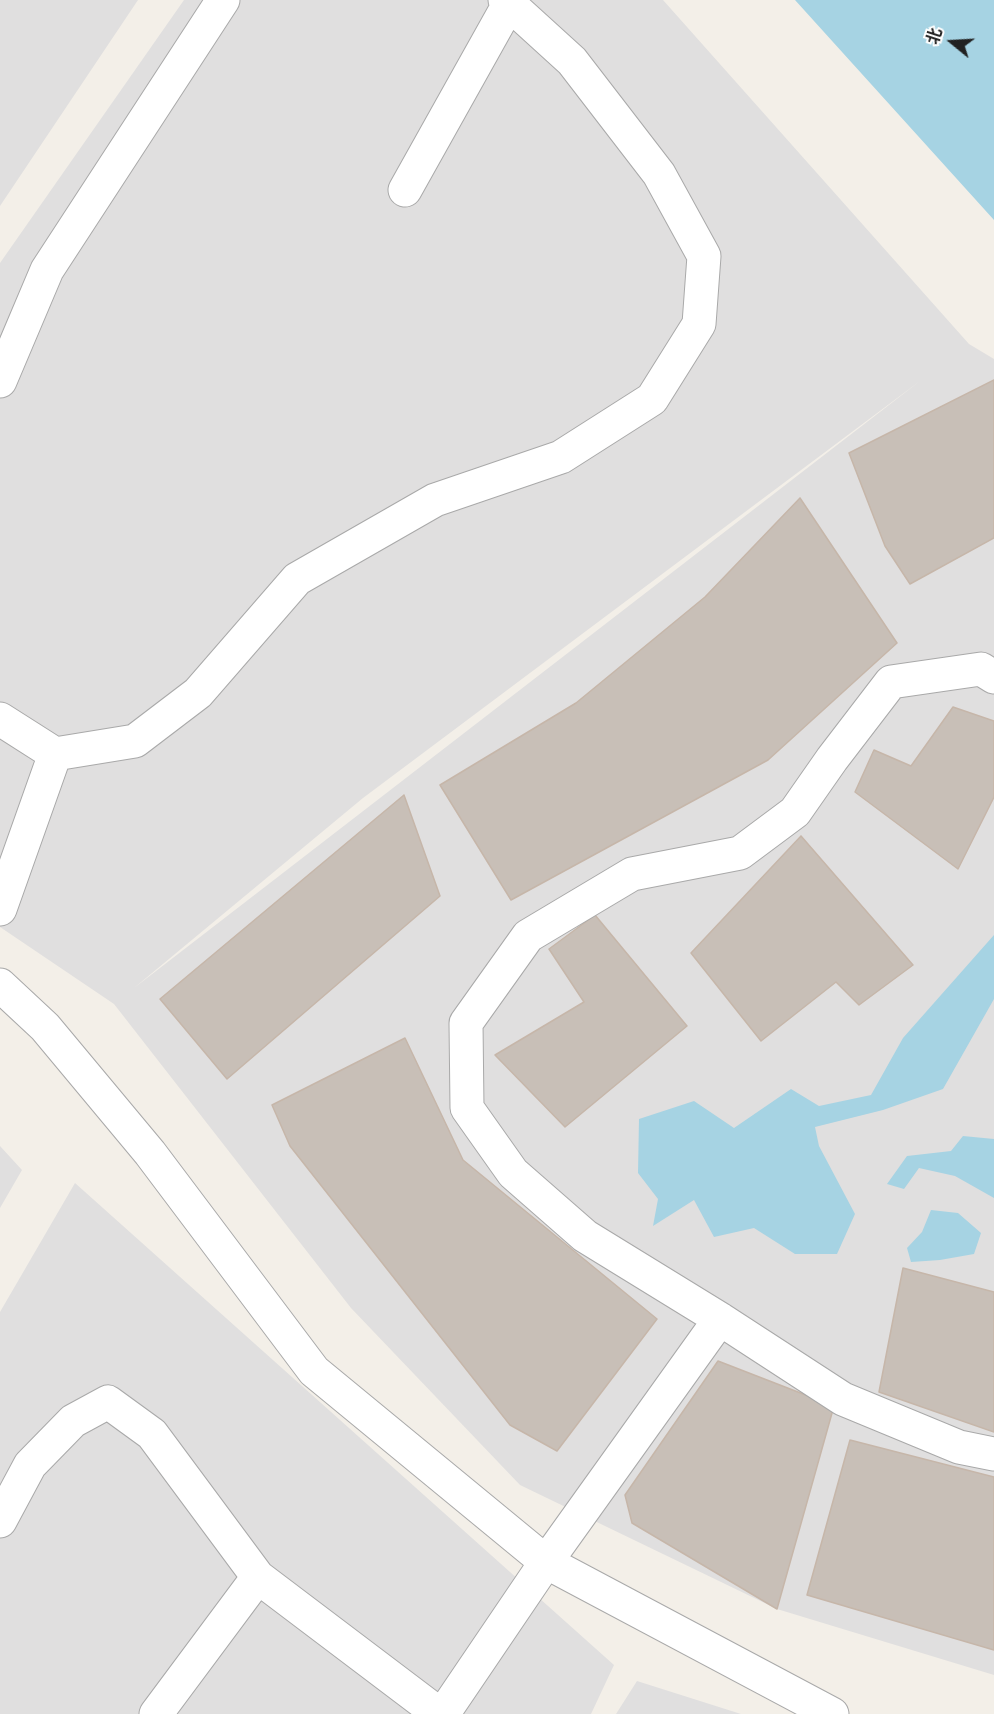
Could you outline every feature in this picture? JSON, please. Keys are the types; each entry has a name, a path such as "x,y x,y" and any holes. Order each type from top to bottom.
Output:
{"street":[{"path":"0,381 47,270 223,0"},
{"path":"0,719 55,754 135,741 198,693 297,579 435,500 561,457 652,399 699,324 704,256 658,174 572,61 507,2 405,190"},
{"path":"994,677 981,669 891,682 795,812 740,853 632,874 528,936 466,1023 467,1108 513,1173 585,1236 720,1319 843,1399 958,1447 994,1454"},
{"path":"0,909 55,754"},
{"path":"0,985 45,1027 150,1153 314,1371 546,1562 832,1714"},
{"path":"0,1521 30,1465 73,1421 108,1402 152,1434 258,1576 441,1714 546,1562 720,1319"},
{"path":"156,1714 258,1576"}],"shaded area":[{"path":"0,0 138,0 0,206"},
{"path":"184,0 663,0 969,344 994,359 994,1675 777,1609 520,1485 351,1308 114,1004 0,927 0,263","holes":["920,381 134,988 363,798"]},
{"path":"0,1146 22,1170 0,1208"},
{"path":"75,1183 614,1665 591,1714 0,1714 0,1312"},
{"path":"637,1681 741,1714 616,1714"}],"water":[{"path":"795,0 994,0 994,220"},
{"path":"994,935 994,999 943,1089 883,1110 815,1127 819,1146 855,1214 837,1254 795,1254 754,1228 714,1237 694,1200 653,1226 658,1199 638,1173 639,1119 694,1101 734,1128 791,1089 819,1106 871,1095 903,1038"},
{"path":"963,1136 994,1139 994,1198 955,1176 919,1168 904,1189 887,1184 907,1156 951,1151"},
{"path":"931,1210 958,1213 981,1233 974,1254 911,1262 907,1248 922,1232"}],"building":[{"path":"994,380 994,538 910,584 885,546 849,453"},
{"path":"800,498 897,643 768,760 511,900 440,785 576,703 705,597"},
{"path":"953,707 994,721 994,797 958,869 855,792 874,750 911,766"},
{"path":"404,795 440,896 227,1079 160,999"},
{"path":"801,836 913,965 859,1005 836,982 761,1041 691,953"},
{"path":"595,915 687,1026 565,1127 495,1055 584,1002 549,949"},
{"path":"405,1038 463,1160 657,1319 557,1451 510,1425 290,1146 272,1105"},
{"path":"903,1268 994,1292 994,1432 879,1392"},
{"path":"718,1361 834,1406 777,1609 632,1523 625,1495"},
{"path":"850,1440 994,1477 994,1650 807,1595"}]}
